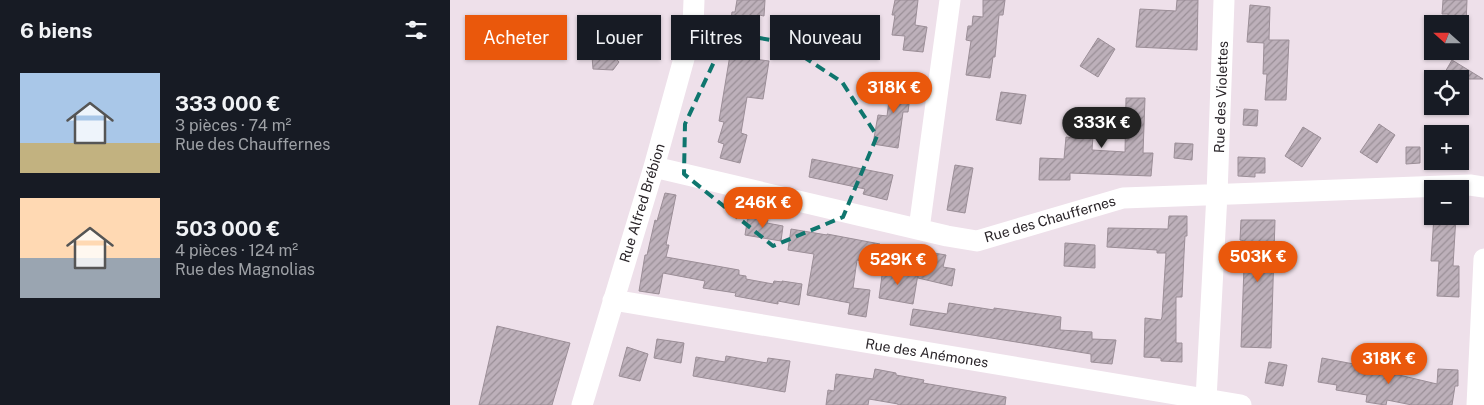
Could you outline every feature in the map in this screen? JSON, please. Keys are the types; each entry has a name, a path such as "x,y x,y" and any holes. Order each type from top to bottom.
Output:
{"street":[{"name":"Rue Alfred Brébion","path":"582,405 654,167 693,26 694,0"},
{"path":"919,229 950,0"},
{"name":"Rue des Violettes","path":"1206,399 1217,194 1224,0"},
{"name":"Rue des Chauffernes","path":"654,167 947,236 977,241 1123,198 1484,186"},
{"path":"1477,405 1484,260"},
{"name":"Rue des Anémones","path":"613,300 1241,405"}],"highlighted area":[{"path":"728,32 781,42 842,82 877,136 843,217 773,246 684,174 685,124"}],"building":[{"path":"737,0 765,0 764,16 732,15 732,12 735,12"},
{"path":"895,0 918,0 915,25 927,27 923,52 903,50 905,36 892,35 895,15 892,15"},
{"path":"983,0 1005,0 1003,15 999,15 995,57 993,57 990,78 966,75 971,41 966,40 968,26 972,26 973,16 983,17"},
{"path":"1177,0 1198,0 1197,50 1136,47 1140,9 1176,11"},
{"path":"1443,0 1467,0 1466,15 1442,14"},
{"path":"1250,5 1270,7 1269,40 1289,40 1286,100 1265,100 1267,74 1263,74 1264,43 1247,42"},
{"path":"1098,38 1115,49 1098,77 1080,66"},
{"path":"592,60 617,60 619,62 613,70 593,69"},
{"path":"729,60 769,61 763,99 747,97 741,133 747,135 740,163 720,158 724,144 718,142 724,122 719,121"},
{"path":"1452,60 1468,70 1446,70"},
{"path":"1469,70 1483,79 1469,79"},
{"path":"892,78 912,80 908,112 903,112 898,148 873,144 878,115 887,116"},
{"path":"1001,92 1026,95 1021,124 996,120"},
{"path":"1126,98 1145,98 1143,153 1153,153 1151,176 1070,173 1070,180 1039,180 1040,158 1064,159 1066,137 1074,138 1075,108 1095,109 1092,150 1125,152"},
{"path":"1244,109 1258,110 1257,126 1243,125"},
{"path":"1379,124 1395,135 1377,163 1360,152"},
{"path":"1303,127 1321,138 1302,167 1285,156"},
{"path":"1175,143 1193,144 1192,160 1174,158"},
{"path":"1406,147 1420,147 1420,163 1406,164"},
{"path":"1238,157 1265,158 1265,173 1255,173 1255,177 1238,176"},
{"path":"812,159 893,175 887,200 863,194 865,189 809,177"},
{"path":"955,165 973,168 965,213 947,210"},
{"path":"665,193 676,195 666,245 669,245 666,257 739,270 739,275 746,276 746,279 773,284 774,281 782,281 802,284 799,305 778,301 778,304 735,296 736,293 703,288 705,281 663,273 659,294 639,291 645,255 647,255 655,220 657,221"},
{"path":"748,216 768,220 767,223 783,226 781,241 745,235"},
{"path":"1169,216 1187,216 1182,297 1176,297 1176,343 1182,343 1182,362 1161,361 1161,358 1144,357 1145,318 1161,320 1162,317 1166,253 1157,253 1157,250 1107,247 1108,228 1168,229"},
{"path":"1241,220 1275,220 1271,348 1241,347 1245,241 1240,240"},
{"path":"1433,225 1455,225 1453,266 1459,266 1459,297 1437,296 1439,261 1431,261"},
{"path":"791,229 880,244 877,264 857,260 853,288 870,290 866,317 848,314 850,303 807,295 814,254 788,250"},
{"path":"1065,243 1095,245 1095,268 1064,266"},
{"path":"928,252 946,255 943,267 955,269 952,286 918,278 921,255 927,256"},
{"path":"883,268 918,274 913,304 879,298"},
{"path":"949,303 1061,317 1060,330 1092,332 1092,339 1116,340 1112,364 1091,362 1091,354 910,325 913,309 947,314"},
{"path":"497,326 570,343 552,405 479,405"},
{"path":"657,339 684,343 681,363 654,358"},
{"path":"627,347 648,354 640,381 619,376"},
{"path":"726,356 767,363 768,358 790,361 785,392 693,376 696,357 725,362"},
{"path":"1322,358 1359,365 1358,370 1399,375 1437,384 1438,369 1458,370 1458,386 1455,386 1452,405 1412,405 1387,400 1386,405 1366,402 1367,395 1336,390 1337,385 1318,382"},
{"path":"1269,362 1287,365 1283,386 1265,383"},
{"path":"875,369 924,380 923,383 1006,397 1005,405 898,405 869,399 868,405 826,405 828,390 834,391 836,374 873,379"}]}
